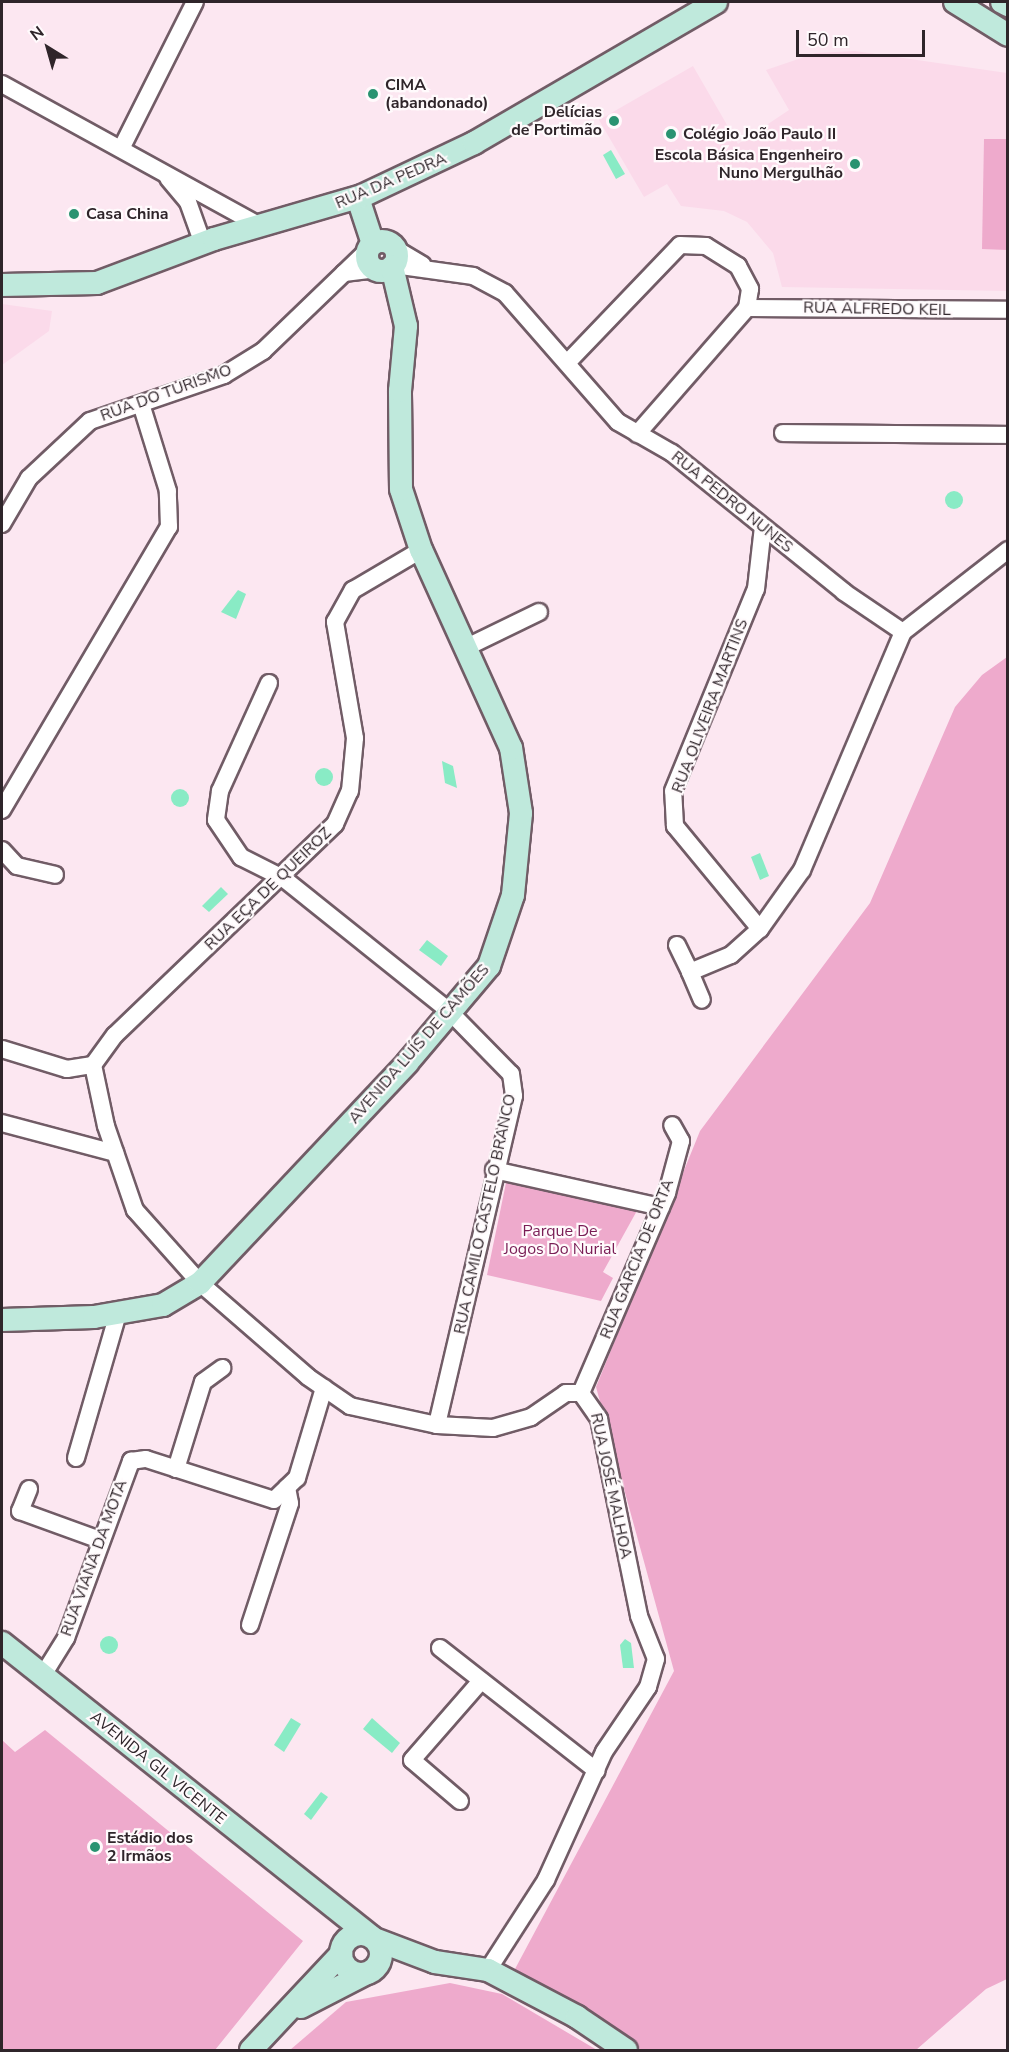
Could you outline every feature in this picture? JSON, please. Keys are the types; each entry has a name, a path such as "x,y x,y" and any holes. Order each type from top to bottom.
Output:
{"street":[{"path":"122,147 195,2"},
{"name":"RUA DA PEDRA","path":"2,285 97,284 258,225 358,198 474,143 694,7 716,2"},
{"path":"955,2 1008,34"},
{"path":"1002,2 1008,5"},
{"path":"2,84 122,147 168,178 258,225"},
{"path":"168,178 188,202 203,244"},
{"name":"AVENIDA LUÍS DE CAMÕES","path":"3,1319 118,1313 163,1305 200,1283 450,1012 489,966 513,895 521,813 511,748 421,550 401,489 400,391 406,326 358,198"},
{"path":"567,363 680,245 706,246 738,266 750,289 747,308 637,434"},
{"name":"RUA PEDRO NUNES","path":"382,259 472,276 505,293 611,415 637,434 672,453 763,526 903,632"},
{"name":"RUA DO TURISMO","path":"2,524 29,478 58,446 90,421 224,375 263,351 344,273 382,259"},
{"name":"RUA ALFREDO KEIL","path":"747,308 1008,310"},
{"path":"2,810 170,526 168,491 141,404"},
{"path":"783,434 1008,435"},
{"name":"RUA OLIVEIRA MARTINS","path":"760,929 675,826 673,791 756,589 763,526"},
{"name":"RUA EÇA DE QUEIROZ","path":"93,1065 115,1035 283,878 335,824 350,791 355,738 335,622 352,590 421,550"},
{"path":"690,972 731,955 760,929 802,870 846,756 894,663 903,632 1008,550"},
{"path":"467,647 539,612"},
{"name":"RUA CAMILO CASTELO BRANCO","path":"269,683 220,791 216,820 241,857 283,878 450,1012 512,1074 514,1096 437,1425"},
{"path":"2,850 17,866 55,875"},
{"path":"677,945 702,1000"},
{"path":"2,1049 67,1069 93,1065"},
{"name":"RUA JOSÉ MALHOA","path":"93,1065 115,1153 135,1210 200,1283 324,1388 350,1406 437,1425 493,1428 531,1417 566,1393 581,1393 599,1419 639,1616 656,1659 648,1687 597,1771 546,1880 488,1970"},
{"path":"2,1123 115,1153"},
{"name":"RUA GARCIA DE ORTA","path":"581,1393 661,1207 681,1141 672,1125"},
{"path":"495,1170 661,1207"},
{"path":"76,1458 118,1313"},
{"path":"176,1469 202,1382 222,1368"},
{"path":"250,1625 290,1503 287,1488 311,1442 324,1388"},
{"name":"RUA VIANA DA MOTA","path":"43,1675 66,1638 100,1540 131,1461 146,1458 274,1500 287,1488"},
{"path":"29,1489 20,1511 100,1540"},
{"name":"AVENIDA GIL VICENTE","path":"2,1642 313,1893 373,1938 435,1962"},
{"path":"440,1648 597,1771"},
{"path":"460,1801 412,1760 481,1681"},
{"path":"313,1893 348,1970 370,1972 435,1962 488,1970 577,2017 626,2050"},
{"path":"251,2050 291,2012 350,1937 373,1938 382,1952 370,1972 291,2012"}],"shaded area":[{"name":"Escola Básica Engenheiro Nuno Mergulhão","path":"855,51 1007,73 1007,291 782,287 773,253 747,222 724,211 681,206 667,184 644,197 599,120 693,66 738,144 789,110 766,70 816,53"},
{"path":"611,150 625,174 616,179 603,155"},
{"path":"2,304 52,311 49,331 2,365"},
{"path":"950,491 958,491 963,496 961,507 950,509 945,504 945,496"},
{"path":"238,590 246,594 236,619 221,612"},
{"path":"442,761 453,766 457,788 445,783"},
{"path":"324,768 330,771 333,777 330,783 324,786 318,783 315,777 318,771"},
{"path":"176,789 184,789 189,794 187,805 176,807 171,802 171,794"},
{"path":"760,853 769,876 760,880 751,857"},
{"path":"221,887 228,894 209,912 202,906"},
{"path":"427,940 448,956 441,966 419,950"},
{"path":"109,1636 115,1639 118,1645 115,1651 109,1654 103,1651 100,1645 103,1639"},
{"path":"625,1639 631,1643 634,1668 623,1668 620,1645"},
{"path":"291,1718 301,1724 284,1752 274,1745"},
{"path":"372,1718 400,1743 392,1753 363,1729"},
{"path":"321,1792 328,1797 311,1820 304,1814"}],"green space":[{"path":"984,139 1007,139 1007,250 982,249"},
{"path":"1007,657 1007,1979 986,1989 916,2050 642,2050 515,1969 674,1671 596,1387 700,1131 870,903 955,707 982,675"},
{"name":"Parque De Jogos Do Nurial","path":"507,1178 639,1207 603,1272 613,1278 601,1301 487,1275"},
{"name":"Estádio dos 2 Irmãos","path":"45,1730 303,1941 215,2050 2,2050 2,1740 15,1752"},
{"path":"450,1983 502,1994 597,2050 290,2050 346,2002"}],"place":[{"name":"CIMA (abandonado)","path":"373,94"},
{"name":"Delícias de Portimão","path":"614,121"},
{"name":"Colégio João Paulo II","path":"671,134"},
{"name":"Escola Básica Engenheiro Nuno Mergulhão","path":"855,164"},
{"name":"Casa China","path":"74,214"},
{"name":"Estádio dos 2 Irmãos","path":"95,1847"}]}
